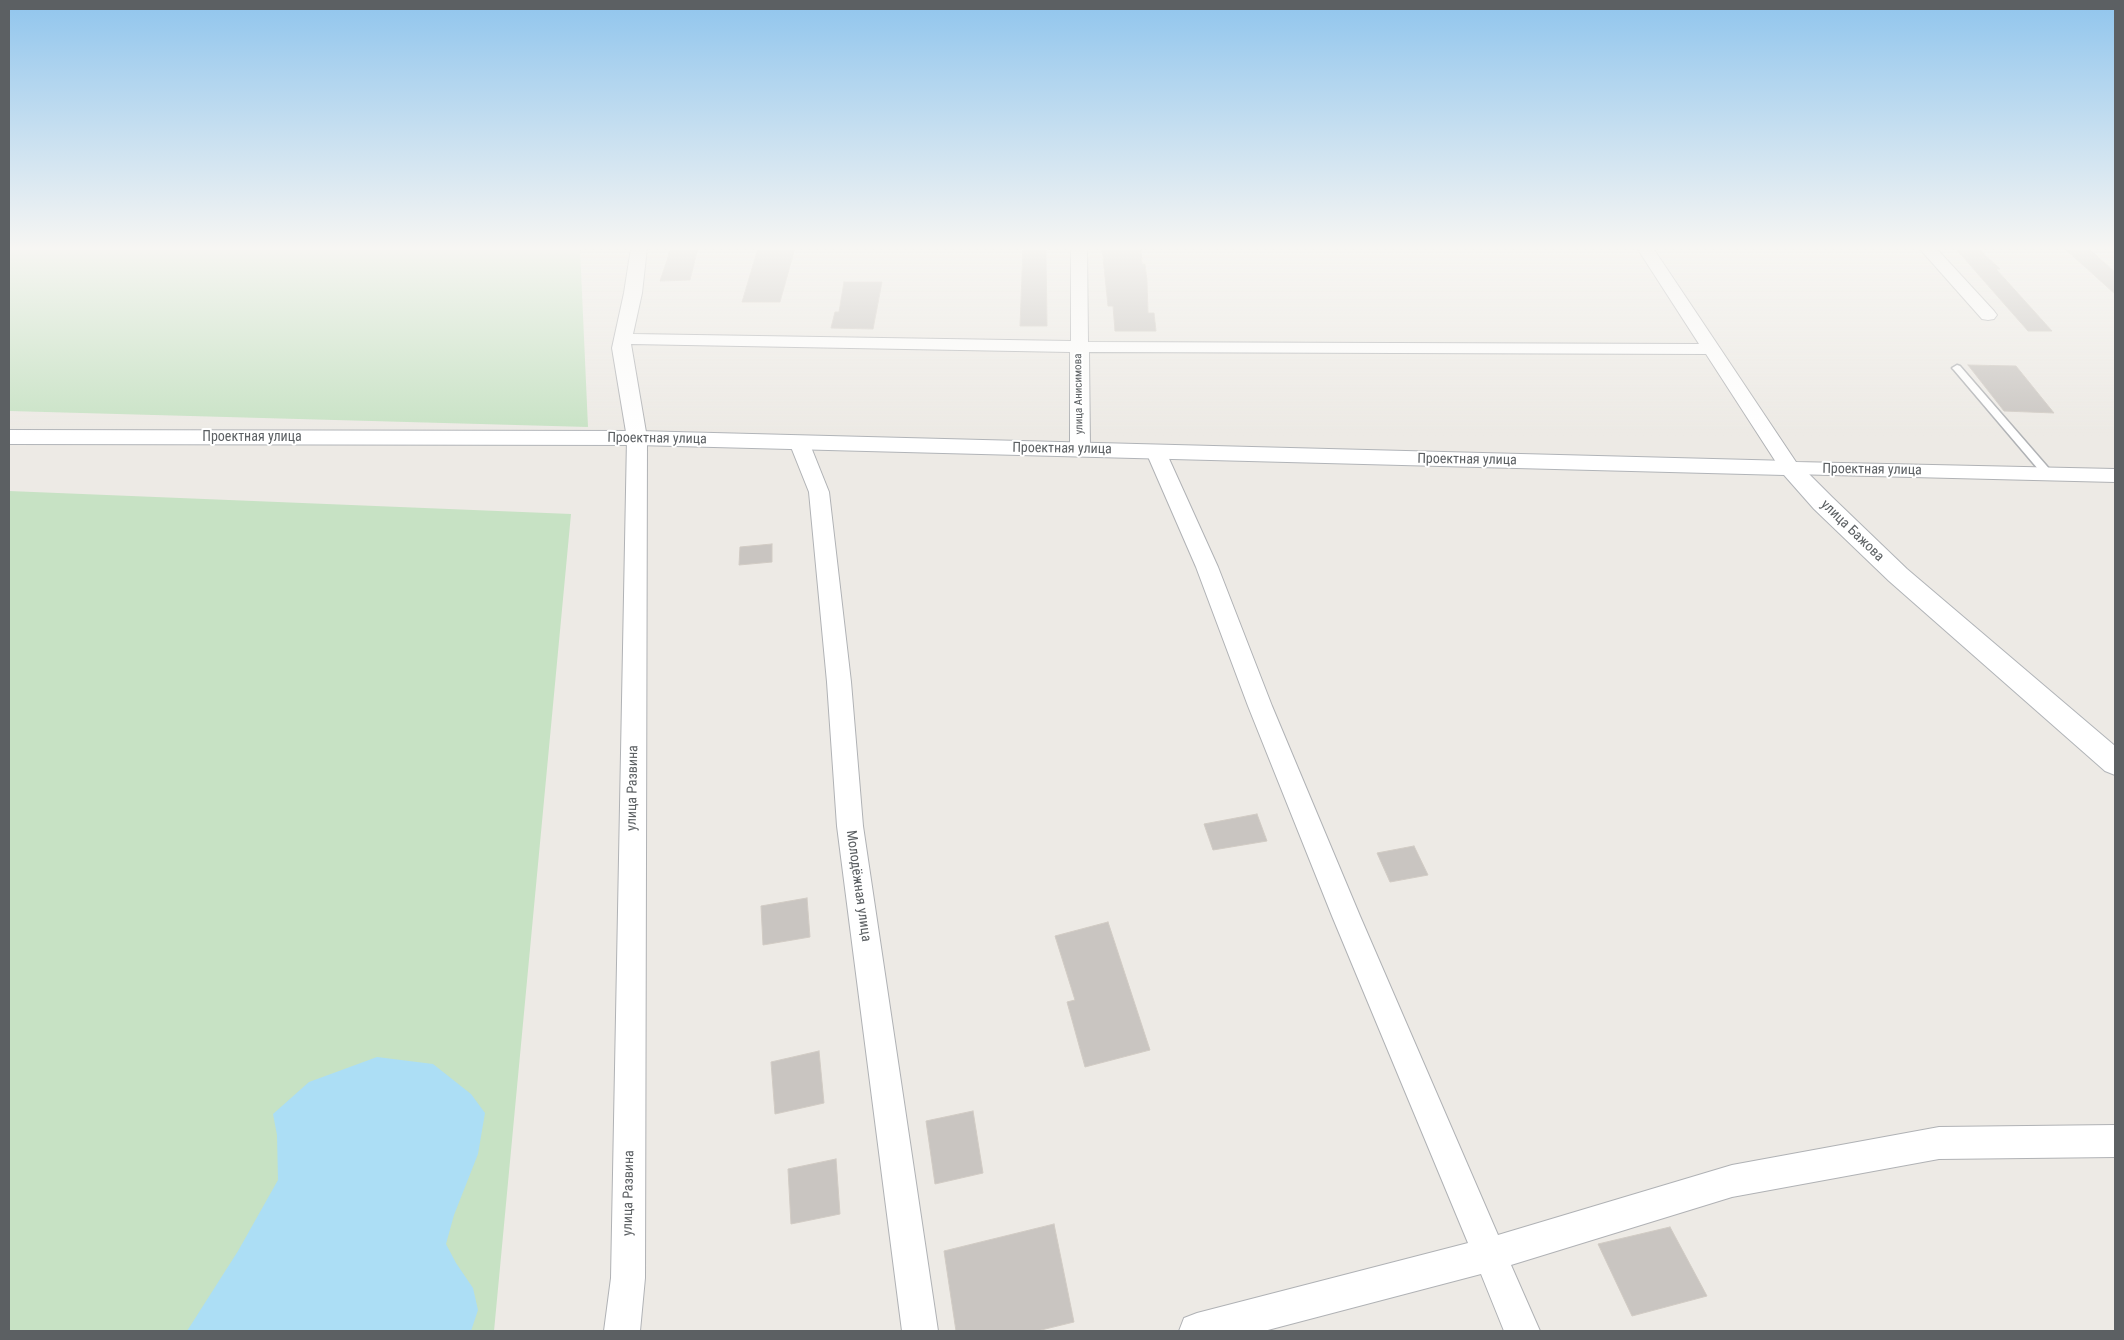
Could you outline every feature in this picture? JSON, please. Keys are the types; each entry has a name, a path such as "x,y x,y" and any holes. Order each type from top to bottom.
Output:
{"street":[{"name":"улица Развина","path":"622,1331 628,1278 637,438 621,348 629,311"},
{"name":"улица Анисимова","path":"1079,311 1080,450"},
{"name":"улица Бажова","path":"1686,311 1790,468 1823,503 1898,575 2115,764"},
{"path":"1984,311 1988,315"},
{"path":"623,339 1079,347 1711,349"},
{"name":"Проектная улица","path":"9,436 637,438 2115,476"},
{"name":"Молодёжная улица","path":"799,442 819,492 839,682 850,826 920,1331"},
{"path":"1156,452 1207,567 1260,706 1334,888 1522,1331"},
{"path":"1197,1331 1489,1255 1722,1183 1760,1175 1939,1143 2115,1141"}],"lane":[{"path":"1957,368 2048,474"}],"green space":[{"path":"9,311 583,311 588,427 9,411"},
{"path":"9,491 571,514 494,1331 9,1331"}],"water":[{"path":"377,1057 433,1064 471,1094 485,1113 478,1154 454,1215 446,1244 473,1288 478,1310 471,1331 187,1331 238,1251 278,1180 277,1135 273,1114 309,1082"}],"building":[{"path":"877,311 873,329 831,328 835,312"},
{"path":"1021,311 1047,311 1047,326 1020,326"},
{"path":"1113,311 1148,311 1148,313 1154,313 1156,331 1115,331"},
{"path":"2010,311 2034,311 2052,331 2028,331"},
{"path":"1968,365 2016,366 2054,413 2004,411"},
{"path":"772,544 772,562 739,565 740,547"},
{"path":"1257,814 1267,841 1213,850 1204,824"},
{"path":"1414,846 1428,875 1390,882 1377,853"},
{"path":"807,898 810,937 763,945 761,906"},
{"path":"1108,922 1150,1050 1085,1067 1067,1002 1075,1000 1055,936"},
{"path":"819,1051 824,1103 775,1114 771,1062"},
{"path":"973,1111 983,1173 935,1184 926,1121"},
{"path":"836,1159 840,1214 791,1224 788,1169"},
{"path":"1054,1224 1074,1322 1037,1331 956,1331 944,1251"},
{"path":"1670,1227 1707,1296 1632,1316 1598,1244"}]}
